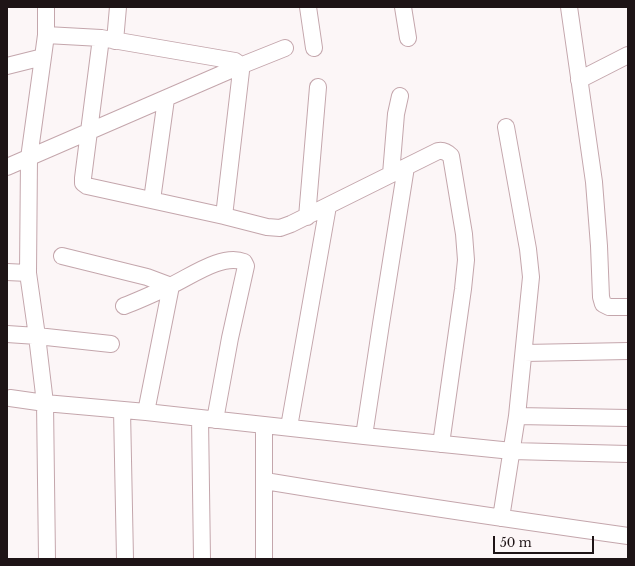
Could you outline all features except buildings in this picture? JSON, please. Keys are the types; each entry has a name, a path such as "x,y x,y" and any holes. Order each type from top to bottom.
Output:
{"street":[{"path":"46,7 46,34 29,158 28,273 45,403 47,559"},
{"path":"118,7 108,39 89,132 83,178 83,183 87,186 224,216 266,227 280,228 328,206 438,151 442,150 451,156 464,234 466,260 464,290 441,444"},
{"path":"308,7 314,48"},
{"path":"403,7 408,38"},
{"path":"569,7 594,182 601,297 603,304 608,307 628,307"},
{"path":"46,34 108,39 235,61 238,63 241,71 224,216"},
{"path":"7,167 285,48"},
{"path":"579,80 628,55"},
{"path":"7,66 43,57"},
{"path":"307,216 318,87"},
{"path":"391,174 396,114 400,96"},
{"path":"152,200 166,99"},
{"path":"501,518 517,416 531,277 528,249 506,127"},
{"path":"364,436 406,167"},
{"path":"289,427 328,206"},
{"path":"62,256 147,277 171,286"},
{"path":"124,306 171,286 214,264 234,259 244,262 246,266 230,338 208,419 202,559"},
{"path":"7,272 28,273"},
{"path":"146,412 171,286"},
{"path":"7,334 111,344"},
{"path":"524,353 628,351"},
{"path":"10,398 45,403 146,412 512,451 628,454"},
{"path":"122,410 125,559"},
{"path":"517,416 628,418"},
{"path":"264,425 264,559"},
{"path":"265,481 501,518 628,536"}]}
